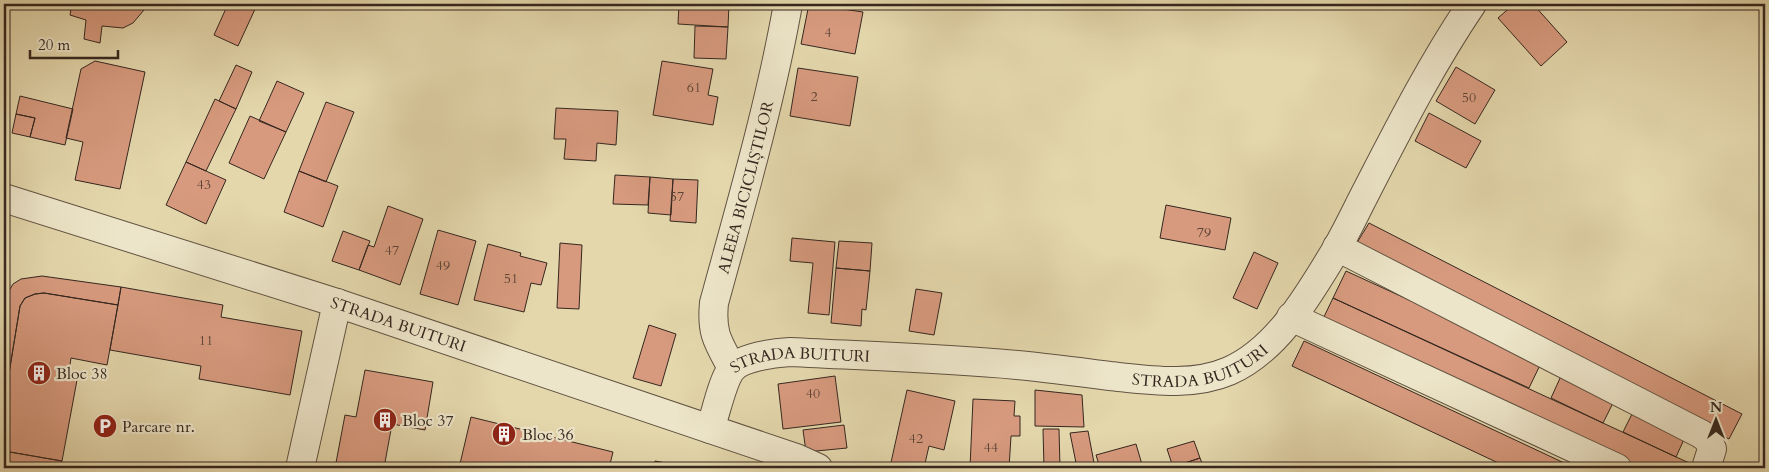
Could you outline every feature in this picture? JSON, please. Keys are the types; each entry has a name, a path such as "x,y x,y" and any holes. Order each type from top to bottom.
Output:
{"street":[{"name":"ALEEA BICICLIȘTILOR","path":"732,368 717,341 712,322 714,303 758,141 788,4"},
{"name":"STRADA BUITURI","path":"4,198 337,303 710,429 732,368 749,359 766,354 790,352 1016,365 1144,379 1198,380 1228,371 1251,358 1272,340 1291,317 1337,247 1422,84 1449,37 1472,4"},
{"path":"1337,247 1702,434 1708,439 1712,449 1706,468"},
{"path":"300,468 337,303"},
{"path":"1291,317 1617,468"},
{"path":"710,429 803,465"}],"building":[{"path":"44,4 72,4 71,10"},
{"path":"72,4 149,4 133,23 123,28 102,26 100,43 84,39 86,20 70,15"},
{"path":"228,4 248,4 256,7 238,46 214,35"},
{"path":"679,4 729,4 728,27 678,24"},
{"path":"809,4 863,12 855,54 801,44"},
{"path":"1514,4 1533,4 1567,42 1541,66 1498,18"},
{"path":"695,26 728,27 726,59 694,58"},
{"path":"95,61 145,72 120,189 75,180 83,142 66,138 81,69"},
{"path":"662,61 713,69 708,95 718,97 713,125 653,115"},
{"path":"236,65 252,72 236,109 219,101"},
{"path":"1456,67 1495,90 1475,124 1436,101"},
{"path":"798,68 858,77 850,126 790,116"},
{"path":"277,81 304,93 286,132 259,121"},
{"path":"20,96 73,109 65,145 30,137 35,118 16,114"},
{"path":"215,99 236,109 206,171 186,162"},
{"path":"326,102 354,112 326,182 299,171"},
{"path":"556,108 618,111 616,145 597,143 596,161 564,159 566,139 554,139"},
{"path":"1429,113 1481,141 1466,168 1415,141"},
{"path":"16,114 35,118 30,137 12,133"},
{"path":"250,116 286,132 264,179 229,163"},
{"path":"186,162 226,180 206,224 166,205"},
{"path":"299,171 338,186 323,227 284,212"},
{"path":"615,175 650,177 648,205 613,204"},
{"path":"650,177 673,179 671,215 648,213"},
{"path":"673,179 698,180 696,223 670,221"},
{"path":"1166,205 1231,218 1225,250 1160,238"},
{"path":"388,206 423,219 400,285 359,270 368,245 374,247"},
{"path":"1369,223 1742,414 1729,439 1355,246"},
{"path":"438,230 476,241 458,305 420,294"},
{"path":"343,231 370,241 359,270 332,261"},
{"path":"792,238 835,242 829,315 808,313 813,263 790,261"},
{"path":"839,241 872,243 870,271 836,268"},
{"path":"560,243 582,245 579,309 557,308"},
{"path":"488,244 521,253 520,256 547,263 541,285 531,283 524,312 474,300"},
{"path":"1254,252 1278,263 1257,309 1233,298"},
{"path":"836,268 870,271 866,310 862,309 861,326 831,323"},
{"path":"1346,271 1542,361 1529,388 1333,298"},
{"path":"42,276 121,287 118,305 44,293 25,298 20,306 4,404 4,302 13,284 21,279"},
{"path":"121,287 223,305 221,317 302,331 290,395 199,379 201,366 110,350"},
{"path":"916,289 942,293 934,335 909,331"},
{"name":"Bloc 38","path":"44,293 118,305 107,365 71,358 68,378 77,380 62,461 4,451 4,404 20,306 25,298"},
{"path":"1333,298 1700,468 1634,468 1321,323"},
{"path":"649,325 676,334 661,386 633,378"},
{"path":"1304,341 1575,468 1509,468 1292,366"},
{"name":"Bloc 37","path":"365,370 433,382 425,430 392,424 384,468 335,468 345,415 356,417"},
{"path":"835,376 841,422 783,429 778,384"},
{"path":"1561,376 1614,401 1603,423 1551,398"},
{"path":"907,390 955,401 944,450 929,446 924,468 890,467"},
{"path":"1035,390 1082,395 1084,427 1035,426"},
{"path":"973,399 1015,401 1014,416 1020,416 1020,436 1011,436 1009,468 970,467"},
{"path":"1633,412 1686,435 1676,457 1623,432"},
{"name":"Bloc 36","path":"471,417 613,452 609,468 459,468"},
{"path":"844,425 847,448 806,452 803,430"},
{"path":"1043,429 1059,429 1060,468 1044,468"},
{"path":"1088,431 1095,468 1077,468 1070,433"},
{"path":"1194,441 1200,458 1173,467 1167,449"},
{"path":"1136,444 1143,468 1100,468 1096,455"},
{"path":"4,451 62,461 61,468 29,468 4,463"},
{"path":"1200,458 1204,468 1170,468"},
{"path":"655,461 694,468 654,468"},
{"path":"4,463 29,468 4,468"}],"place":[{"name":"Bloc 38","path":"39,373"},
{"name":"Bloc 37","path":"385,420"},
{"name":"Parcare nr.","path":"105,426"},
{"name":"Bloc 36","path":"504,434"}]}
